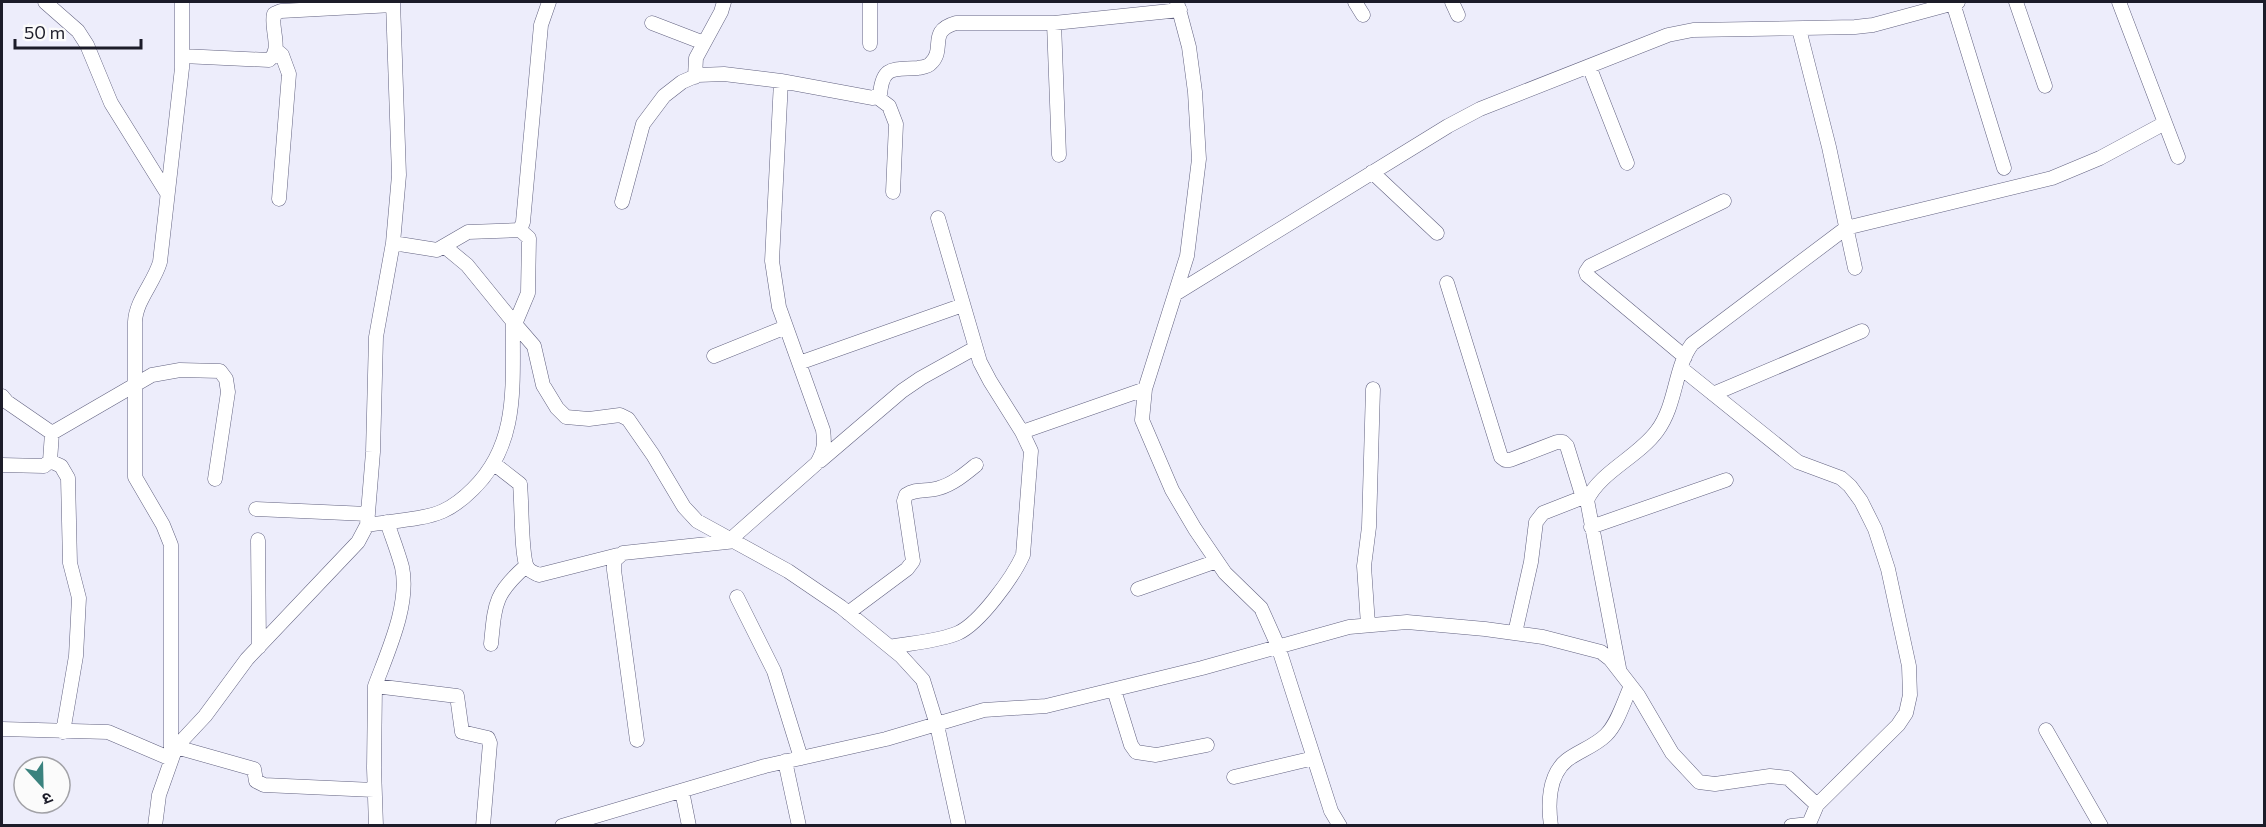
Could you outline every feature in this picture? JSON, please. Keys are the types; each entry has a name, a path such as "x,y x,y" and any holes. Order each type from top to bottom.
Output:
{"street":[{"path":"45,2 78,31 87,45 111,103 167,194"},
{"path":"174,753 171,545 163,525 135,477 135,313 158,269 182,56 182,2"},
{"path":"520,230 523,222 541,25 549,2"},
{"path":"695,77 696,58 724,2"},
{"path":"870,2 870,44"},
{"path":"1355,2 1363,15"},
{"path":"1452,2 1458,15"},
{"path":"1175,294 1372,172 1480,109 1679,32 1832,29 1873,25 1956,2 2004,168"},
{"path":"2016,2 2045,86"},
{"path":"2119,2 2178,157"},
{"path":"155,825 159,795 174,753 247,659 358,542 367,519 373,452 376,337 393,243 399,175 393,4 281,11 274,14 272,19 276,50 274,56 269,60 182,56"},
{"path":"877,97 880,94 882,78 890,70 926,67 931,63 935,57 942,29 956,23 1054,23 1178,6 1189,46 1195,92 1199,159 1187,256 1145,389 1142,420 1157,459 1178,500 1225,573 1261,608 1278,646 1331,812 1339,825"},
{"path":"652,23 704,43"},
{"path":"1054,23 1059,154"},
{"path":"1798,29 1829,147 1855,268"},
{"path":"276,50 282,55 289,74 279,199"},
{"path":"1589,66 1627,163"},
{"path":"622,202 643,124 664,96 682,82 695,77 724,74 877,97 889,106 896,124 893,192"},
{"path":"781,81 772,261 779,307 823,430 825,443 817,463"},
{"path":"1515,633 1531,562 1536,522 1544,513 1586,496 1641,449 1658,430 1674,396 1683,362 1692,344 1846,228 2052,178 2100,158 2165,123"},
{"path":"1372,172 1437,233"},
{"path":"1724,201 1590,266 1586,272 1683,362 1713,394 1798,462 1841,478 1850,486 1861,501 1875,529 1888,568 1909,666 1910,694 1906,713 1899,724 1817,805 1808,825 1791,825"},
{"path":"890,647 957,634 969,627 979,619 1018,566 1023,555 1031,451 1022,432 990,381 975,348 938,218"},
{"path":"256,508 387,522 443,511 464,498 482,480 500,452 508,431 511,411 514,323 528,293 529,238 520,230 468,232 437,250 393,243"},
{"path":"444,246 467,265 534,346 543,386 557,408 566,417 589,419 620,415 628,419 684,507 697,521 788,571 849,613 901,656 923,680 937,725 959,825"},
{"path":"1447,283 1501,457 1510,460 1557,442 1563,442 1567,446 1586,496 1619,670"},
{"path":"799,363 963,305"},
{"path":"714,356 786,327"},
{"path":"1713,394 1862,331"},
{"path":"493,463 520,484 526,566 530,571 539,575 623,553 734,540 817,463 902,391 975,348"},
{"path":"52,433 152,375 180,370 220,371 228,392 215,479"},
{"path":"1022,432 1145,389"},
{"path":"1368,625 1364,566 1369,527 1373,389"},
{"path":"2,396 16,409 52,433"},
{"path":"2,465 44,466 50,461 52,433"},
{"path":"50,461 61,466 68,478 70,563 79,597 76,656 63,732"},
{"path":"849,613 907,569 913,561 904,501 906,495 913,491 941,488 976,465"},
{"path":"1591,527 1726,480"},
{"path":"375,825 375,686 397,626 403,585 402,568 387,522"},
{"path":"258,540 259,647"},
{"path":"618,555 614,561 614,570 637,740"},
{"path":"1138,589 1217,561"},
{"path":"490,644 495,605 504,588 526,566"},
{"path":"737,597 774,672 801,758"},
{"path":"562,825 785,761 886,739 984,710 1046,706 1202,668 1349,627 1407,622 1544,637 1601,652 1631,686 1672,753 1699,782 1715,784 1770,776 1788,778 1817,805"},
{"path":"375,686 457,696 462,732 488,738 490,743 483,825"},
{"path":"1551,825 1549,795 1564,762 1606,735 1614,724 1631,686"},
{"path":"1114,690 1131,745 1136,752 1156,755 1207,745"},
{"path":"2,729 108,732 174,753 254,769 256,781 264,785 375,790"},
{"path":"2046,730 2101,825"},
{"path":"1234,777 1314,758"},
{"path":"785,761 799,825"},
{"path":"682,791 689,825"}]}
